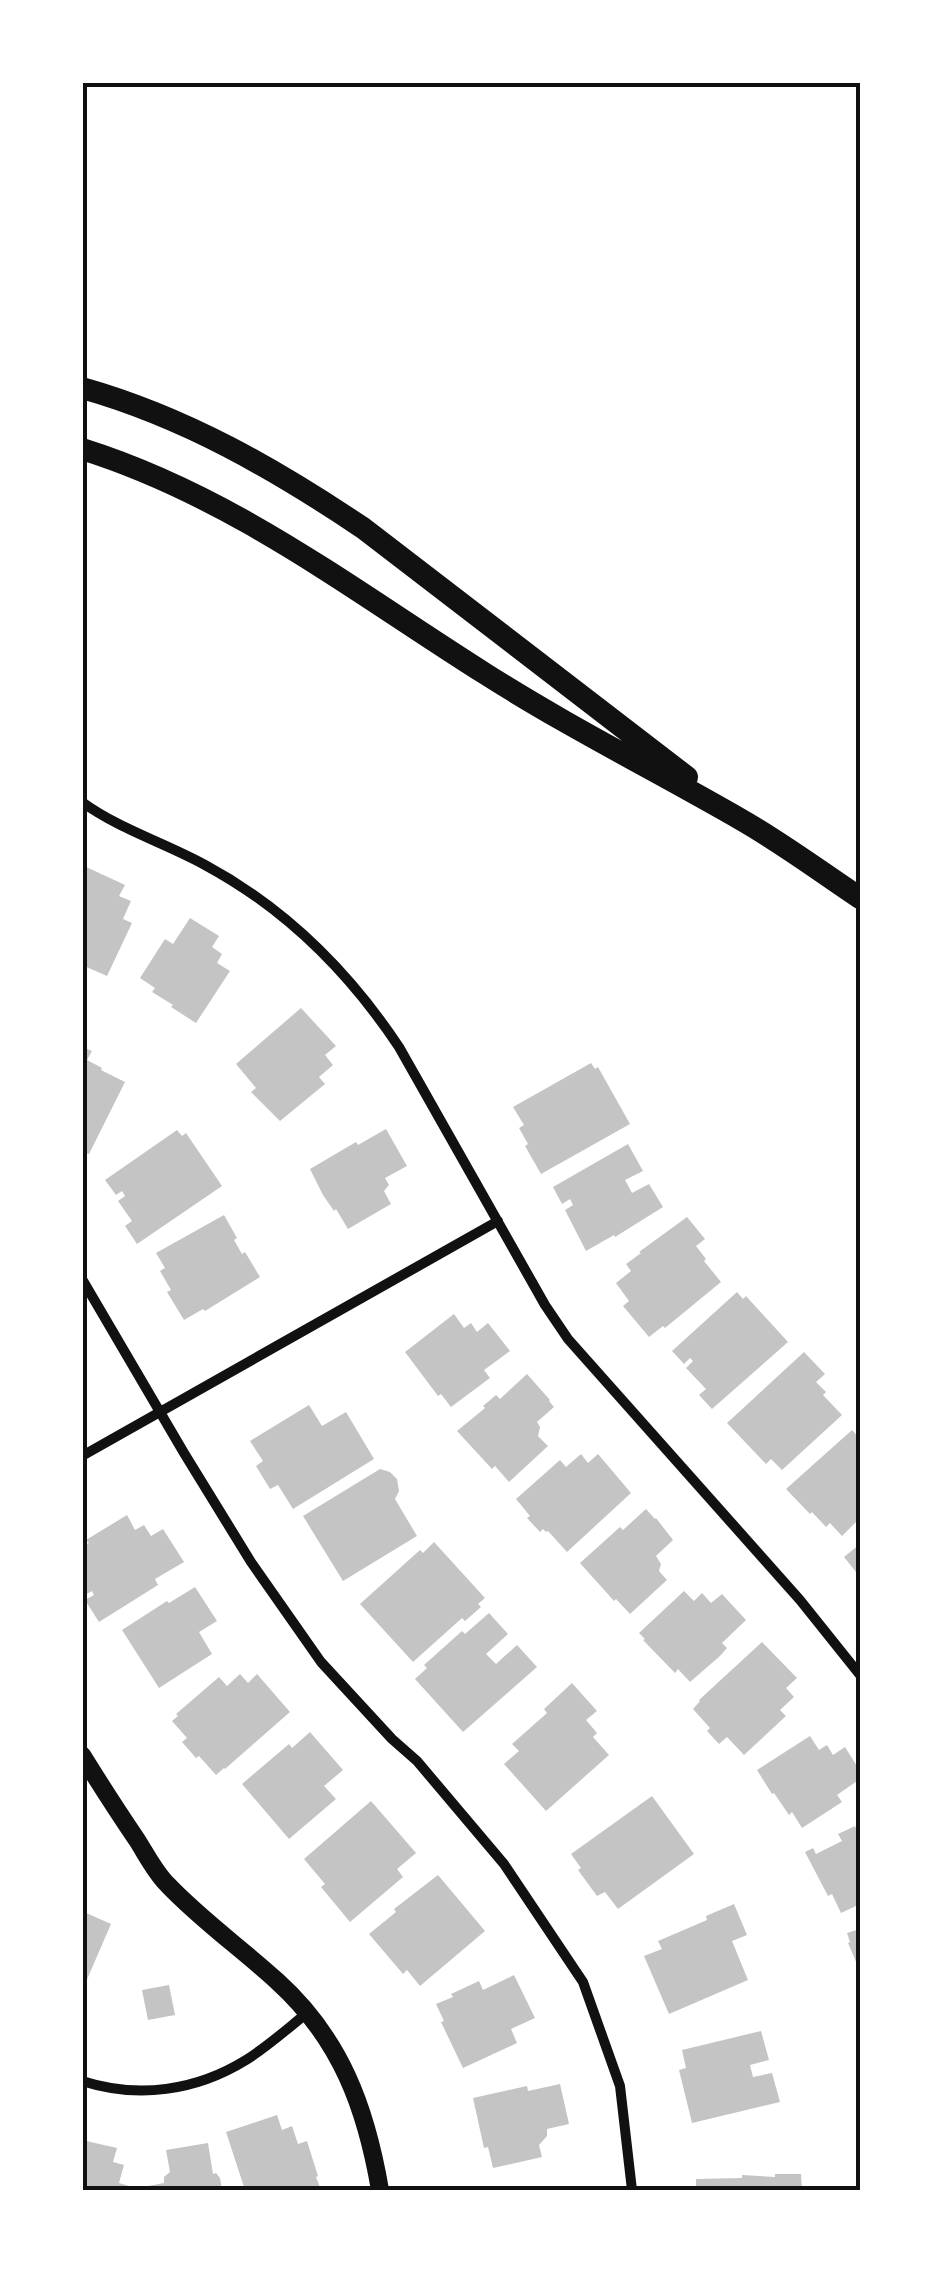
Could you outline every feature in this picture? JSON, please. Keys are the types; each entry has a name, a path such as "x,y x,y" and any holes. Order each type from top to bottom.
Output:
{"main road":[{"path":"82,388 198,431 307,491 363,528 744,822"},
{"path":"82,449 173,483 239,516 483,673 744,822 860,898"}],"street":[{"path":"82,802 230,879 283,916 332,961 399,1047 568,1339 800,1600 860,1675"},
{"path":"82,1456 498,1221"},
{"path":"82,1279 251,1562 321,1662 417,1762 504,1864 583,1982 620,2086 632,2190"},
{"path":"82,1756 164,1882 278,1982 308,2013 335,2052 357,2095 372,2143 380,2190"},
{"path":"82,2081 140,2092 180,2088 212,2078 247,2060 308,2013"}],"building":[{"path":"82,865 125,885 119,896 131,901 123,919 132,923 107,976 82,965"},
{"path":"190,918 219,936 212,947 222,954 217,963 230,971 196,1023 152,992 155,988 140,978 165,939 173,944"},
{"path":"301,1008 336,1046 325,1055 333,1065 319,1077 325,1084 280,1121 251,1092 256,1088 236,1064"},
{"path":"82,1047 92,1051 87,1060 125,1082 89,1154 82,1152"},
{"path":"591,1063 595,1069 598,1067 630,1124 541,1174 525,1146 528,1144 519,1128 524,1125 513,1107"},
{"path":"386,1129 407,1166 385,1178 389,1185 384,1191 391,1204 348,1229 310,1169"},
{"path":"177,1130 182,1136 186,1133 222,1186 137,1244 125,1226 132,1221 118,1201 125,1196 122,1191 116,1195 105,1180"},
{"path":"628,1144 643,1171 625,1180 632,1193 649,1184 663,1207 586,1251 565,1210 573,1205 570,1199 562,1204 553,1187"},
{"path":"224,1215 242,1254 245,1252 260,1277 184,1320 167,1292 171,1290 160,1271 165,1268 156,1253"},
{"path":"687,1217 705,1239 696,1246 721,1282 649,1337 623,1306 629,1301 616,1283 631,1271 626,1264"},
{"path":"737,1292 743,1299 746,1296 788,1342 712,1409 699,1395 706,1389 686,1368 693,1361 690,1358 684,1364 672,1351"},
{"path":"454,1314 464,1328 471,1323 477,1332 488,1323 510,1351 484,1370 490,1378 451,1407 405,1352"},
{"path":"804,1352 825,1374 816,1382 842,1415 782,1470 771,1459 766,1464 727,1423"},
{"path":"527,1374 554,1407 537,1422 538,1436 548,1446 509,1482 457,1431 496,1395 500,1399"},
{"path":"309,1405 322,1426 346,1412 374,1459 293,1509 278,1485 270,1489 256,1466 263,1461 250,1441"},
{"path":"852,1430 860,1439 860,1461 856,1465 860,1471 860,1518 842,1536 830,1523 826,1527 810,1514 786,1489"},
{"path":"581,1454 588,1463 598,1454 631,1493 567,1552 548,1531 540,1532 516,1499 560,1460 566,1467"},
{"path":"380,1469 397,1479 399,1491 395,1499 417,1536 343,1581 303,1516"},
{"path":"646,1509 673,1540 656,1556 661,1564 659,1571 667,1580 630,1614 580,1563"},
{"path":"127,1515 135,1530 144,1525 151,1536 163,1529 184,1562 155,1579 158,1585 99,1622 85,1600 94,1595 92,1591 85,1595 82,1591 82,1547 89,1543 86,1540"},
{"path":"434,1542 485,1598 478,1604 481,1607 465,1621 462,1618 413,1662 360,1604"},
{"path":"860,1544 860,1577 844,1557"},
{"path":"195,1587 217,1621 199,1632 212,1654 159,1688 122,1630"},
{"path":"684,1591 694,1601 702,1593 711,1603 722,1594 746,1620 722,1643 727,1648 720,1656 690,1682 678,1669 675,1673 639,1633"},
{"path":"489,1613 508,1634 486,1654 496,1664 517,1645 537,1667 463,1732 415,1679 427,1668 424,1665 462,1631 465,1634"},
{"path":"762,1642 797,1678 786,1688 794,1697 780,1710 786,1716 744,1755 727,1737 719,1744 693,1709"},
{"path":"240,1674 248,1683 257,1674 290,1712 216,1775 182,1742 187,1738 172,1721 219,1677 227,1686"},
{"path":"572,1683 597,1711 586,1720 597,1733 593,1737 609,1755 546,1811 504,1764 519,1751 512,1744 547,1713 544,1709"},
{"path":"310,1732 343,1770 324,1786 336,1799 289,1839 242,1784 289,1744 292,1748"},
{"path":"810,1736 819,1750 827,1745 833,1755 845,1747 860,1771 860,1779 837,1795 842,1802 802,1828 757,1770"},
{"path":"652,1796 694,1854 618,1909 605,1892 597,1896 571,1854"},
{"path":"371,1801 416,1853 397,1869 403,1877 350,1922 304,1859"},
{"path":"855,1826 857,1831 860,1829 860,1904 841,1913 805,1852 813,1848 816,1854 842,1841 838,1834"},
{"path":"438,1875 485,1931 420,1986 407,1970 403,1974 369,1934"},
{"path":"734,1904 747,1935 732,1941 748,1980 669,2014 644,1956 662,1949 658,1941"},
{"path":"82,1914 111,1924 82,1991"},
{"path":"860,1929 860,1971 847,1933"},
{"path":"514,1975 535,2018 511,2029 517,2043 463,2068 436,2004 479,1981 483,1990"},
{"path":"169,1985 175,2015 148,2020 142,1990"},
{"path":"761,2031 769,2060 750,2065 753,2077 772,2073 780,2102 692,2123 679,2070 686,2068 682,2050"},
{"path":"560,2084 569,2124 547,2129 547,2136 539,2145 542,2157 493,2168 488,2147 484,2148 473,2098 527,2086 528,2091"},
{"path":"277,2115 282,2130 292,2126 298,2144 307,2141 321,2190 245,2190 226,2132"},
{"path":"82,2140 117,2148 113,2162 124,2165 119,2183 129,2186 128,2190 82,2190"},
{"path":"208,2143 213,2174 220,2178 222,2190 149,2190 148,2186 164,2183 170,2172 166,2150"},
{"path":"801,2174 802,2190 696,2190 696,2179"}]}
